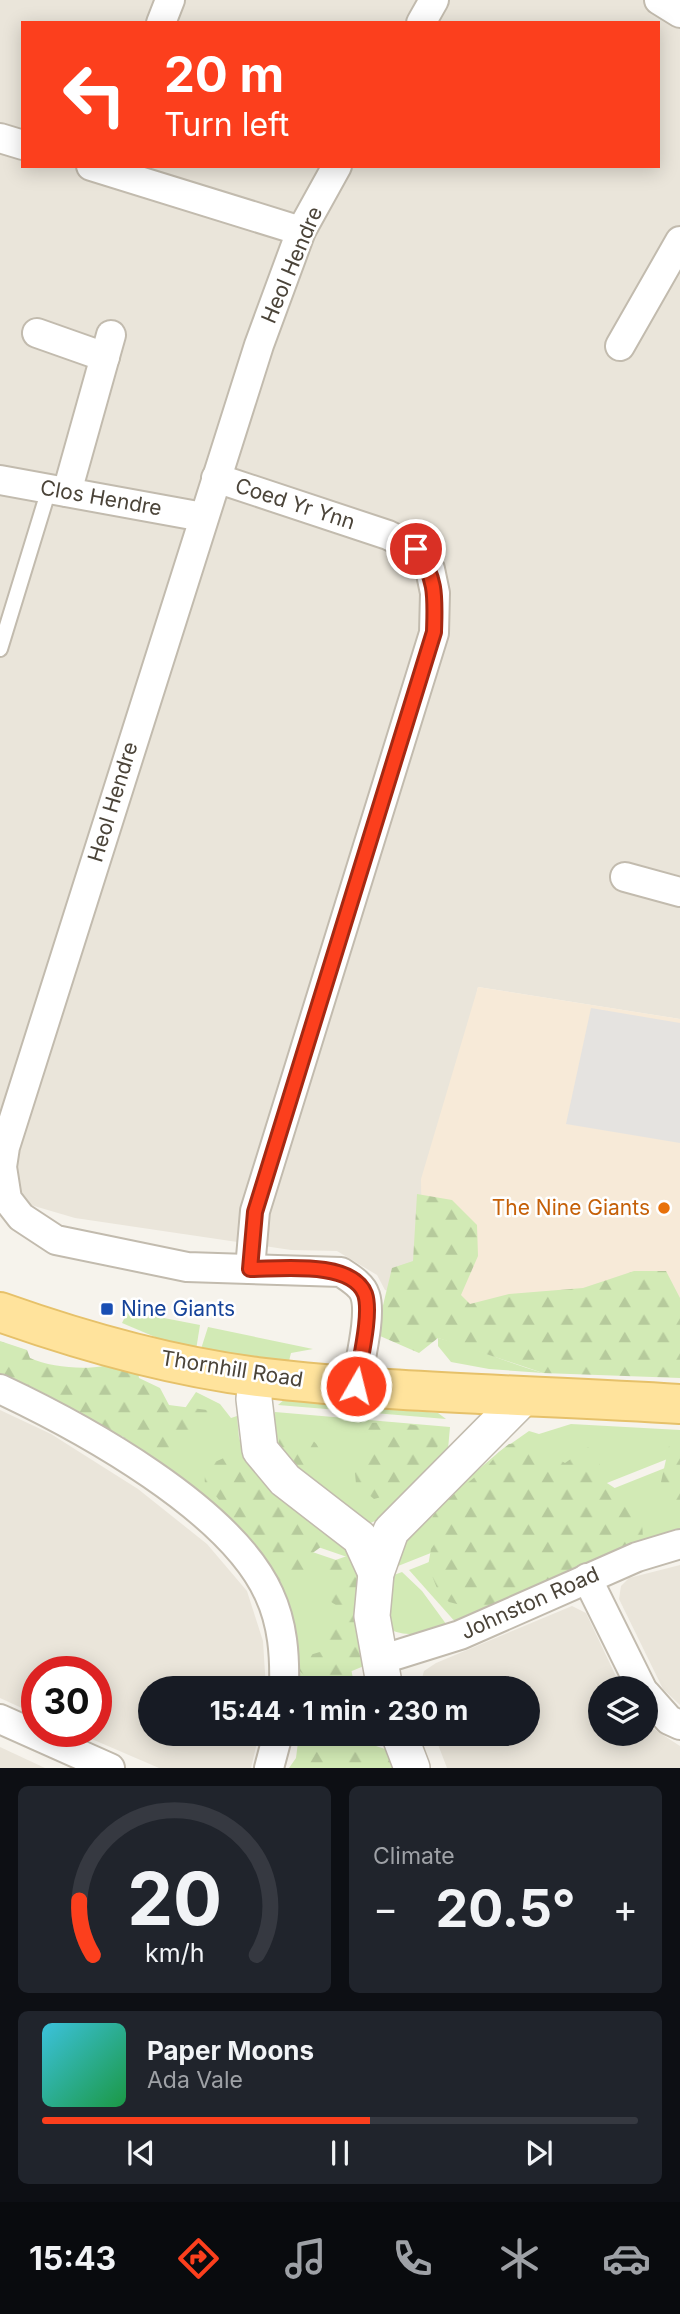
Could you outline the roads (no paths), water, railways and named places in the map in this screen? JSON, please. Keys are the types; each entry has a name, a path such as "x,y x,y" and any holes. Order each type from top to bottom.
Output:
{"main road":[{"name":"Thornhill Road","path":"0,1312 161,1358 256,1377 523,1398 680,1404"}],"street":[{"path":"162,21 170,0"},
{"path":"422,21 434,0"},
{"path":"659,0 680,13"},
{"path":"0,138 21,144"},
{"path":"100,168 301,231"},
{"name":"Heol Hendre","path":"336,168 301,231 259,345 202,517 5,1147 3,1184 7,1199 21,1217 56,1240 187,1267 341,1272 355,1281 365,1295 366,1315 356,1386"},
{"path":"620,346 680,242"},
{"path":"37,332 108,346 58,490"},
{"name":"Coed Yr Ynn","path":"215,478 388,535 416,549 430,569 435,593 434,632 255,1212 250,1269"},
{"name":"Clos Hendre","path":"0,480 202,517"},
{"path":"625,877 680,892"},
{"path":"256,1377 254,1399 260,1450 285,1479 360,1538 376,1573"},
{"path":"0,1390 94,1438 186,1502 242,1552 269,1593 277,1614 284,1676"},
{"path":"382,1675 372,1616 376,1573 391,1531 523,1398"},
{"name":"Johnston Road","path":"382,1675 460,1635 587,1578 657,1549 680,1544"},
{"path":"587,1578 636,1676"},
{"path":"658,1708 669,1720 680,1725"},
{"path":"0,1719 110,1768"},
{"path":"269,1768 275,1746"},
{"path":"404,1746 412,1768"}],"lane":[{"path":"0,649 58,490"}],"place":[{"name":"The Nine Giants","path":"664,1208"},
{"name":"Nine Giants","path":"107,1309"}]}
